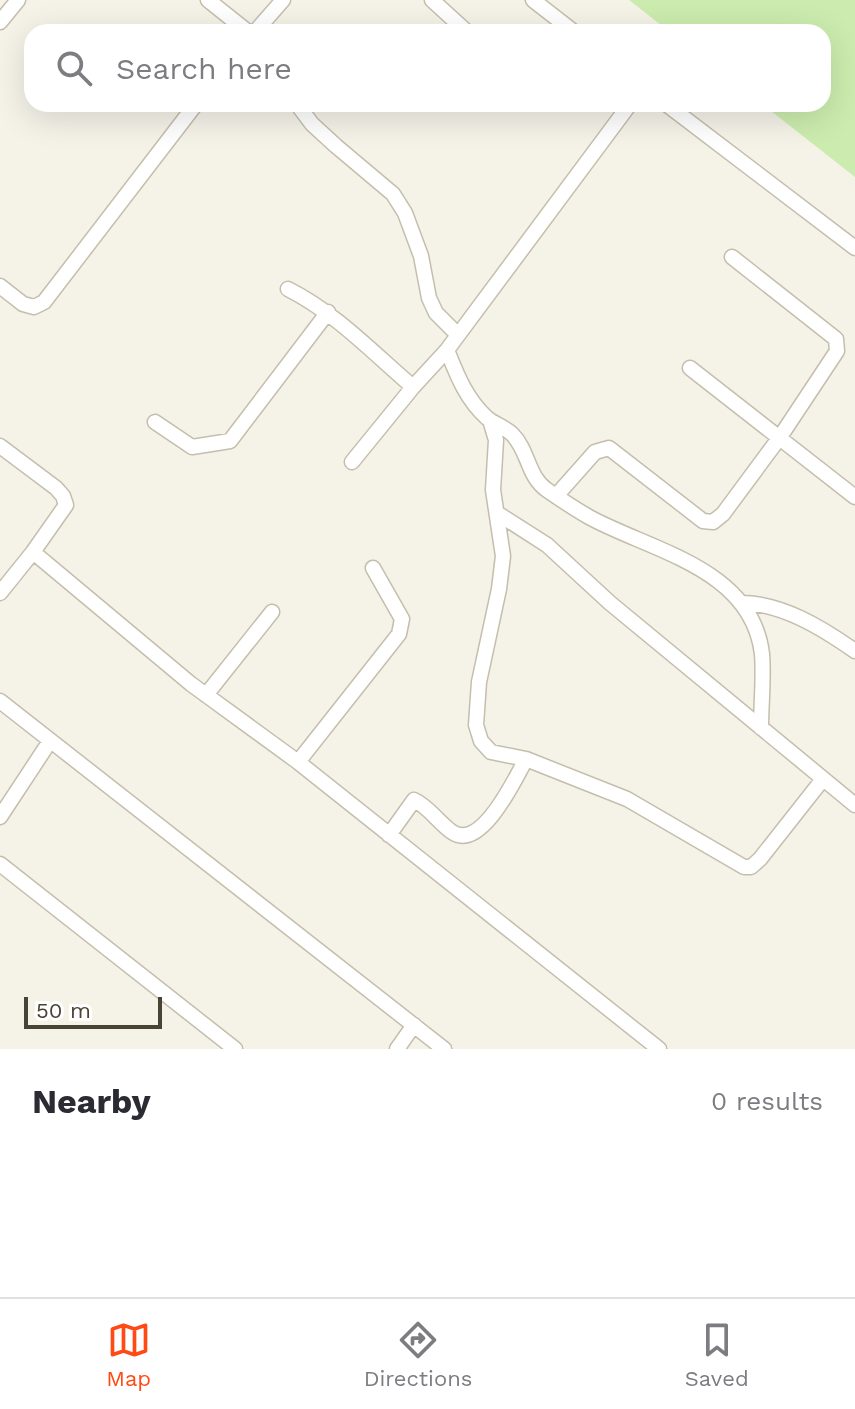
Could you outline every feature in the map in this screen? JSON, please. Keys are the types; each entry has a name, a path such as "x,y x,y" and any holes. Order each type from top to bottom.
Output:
{"street":[{"path":"208,0 242,24"},
{"path":"259,24 283,0"},
{"path":"432,0 458,24"},
{"path":"533,0 564,24"},
{"path":"0,22 10,3"},
{"path":"0,286 23,304 34,307 44,302 190,112"},
{"path":"303,112 312,124 393,194 405,213 421,256 429,298 436,313 457,334"},
{"path":"352,462 447,350 624,112"},
{"path":"676,112 855,248"},
{"path":"556,496 595,452 609,448 703,521 713,522 723,514 780,437 837,351 836,339 732,257"},
{"path":"288,289 328,312 413,387"},
{"path":"155,422 192,447 230,441 328,312"},
{"path":"447,350 472,403 490,420 512,434 524,452 533,477 589,517 699,567 741,603 750,618 762,653 761,728"},
{"path":"690,368 855,497"},
{"path":"490,420 496,440 493,473 503,556 479,682 476,725 481,741 491,752 526,759 627,799 744,867 751,867 760,859 823,779"},
{"path":"0,446 56,488 66,505 0,593"},
{"path":"497,513 547,545 610,603 855,805"},
{"path":"33,552 206,695 298,762 659,1049"},
{"path":"298,762 399,634 402,619 373,568"},
{"path":"741,603 759,603 816,625 855,651"},
{"path":"206,695 272,612"},
{"path":"0,701 444,1049"},
{"path":"0,817 50,741"},
{"path":"389,835 414,800 455,834 465,837 475,833 491,818 526,759"},
{"path":"0,864 235,1049"},
{"path":"397,1049 414,1025"}],"green space":[{"path":"629,0 855,0 855,177 772,112 831,112 831,24 660,24"}]}
